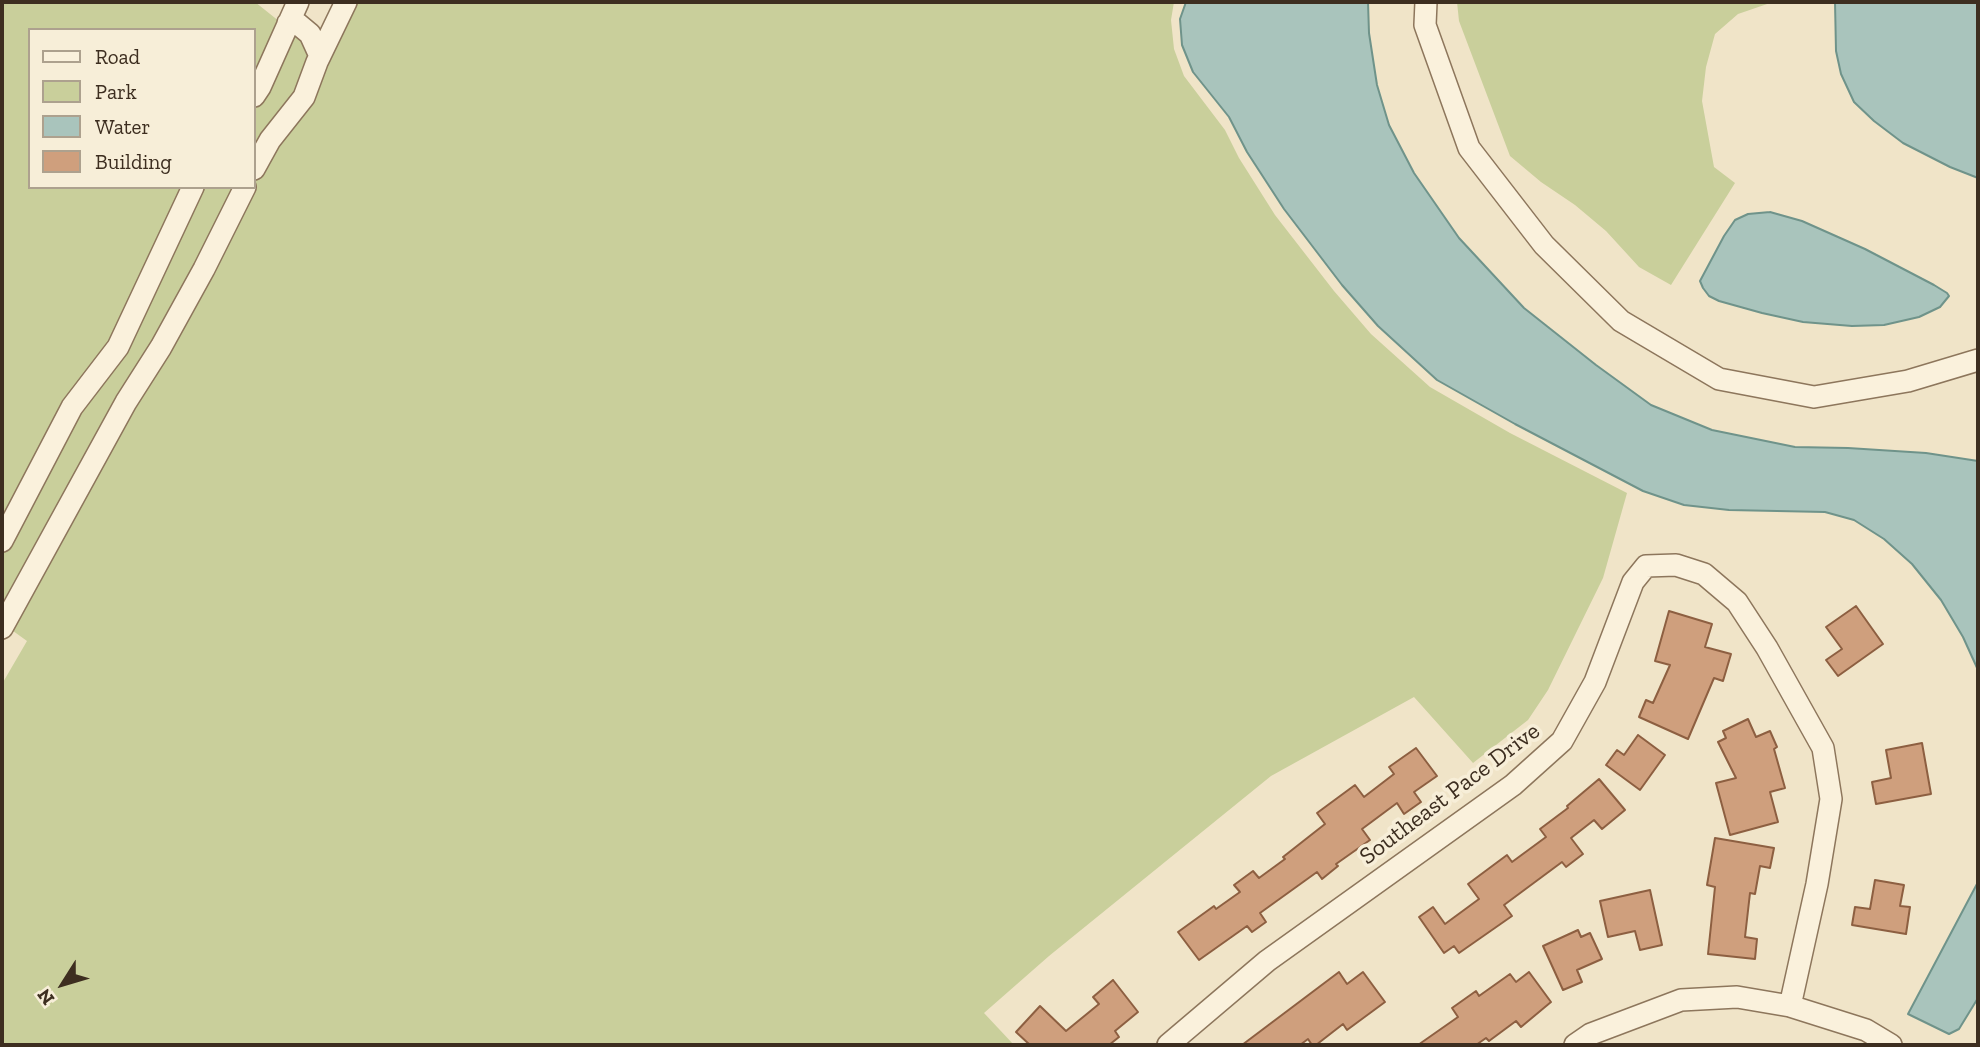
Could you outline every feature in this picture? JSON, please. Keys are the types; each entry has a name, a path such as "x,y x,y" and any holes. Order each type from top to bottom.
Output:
{"street":[{"path":"256,93 298,2"},
{"path":"256,165 270,140 304,97 346,2"},
{"path":"1426,2 1425,26 1469,148 1544,245 1621,321 1719,379 1814,397 1908,381 1978,360"},
{"path":"288,23 298,24 310,34 320,56"},
{"path":"2,541 72,407 118,347 192,189"},
{"path":"2,626 161,347 244,189"},
{"path":"106,363 137,385"},
{"name":"Southeast Pace Drive","path":"1168,1045 1267,961 1513,785 1562,741 1595,682 1633,582 1646,566 1676,565 1704,574 1737,602 1767,648 1823,748 1831,799 1817,884 1790,1006"},
{"path":"1575,1045 1591,1034 1681,1000 1737,997 1790,1006 1866,1030 1891,1045"}],"green space":[{"path":"2,2 255,2 324,57 355,2 1174,2 1171,20 1174,49 1184,76 1225,130 1239,158 1275,215 1371,334 1430,387 1510,433 1627,493 1603,578 1548,690 1528,720 1473,763 1414,697 1271,776 1049,956 984,1013 1014,1045 2,1045 2,684 27,641 2,623"},
{"path":"1457,2 1773,2 1738,14 1715,34 1706,67 1702,101 1714,167 1735,183 1671,285 1639,267 1606,231 1510,156 1459,21"}],"water":[{"path":"1186,2 1368,2 1369,33 1377,85 1389,125 1414,173 1459,238 1524,308 1651,405 1712,430 1795,447 1926,453 1978,461 1978,670 1963,637 1941,600 1912,564 1884,539 1854,520 1825,512 1729,510 1684,505 1643,491 1437,380 1378,326 1342,285 1284,209 1247,152 1229,117 1193,72 1182,45 1180,19"},
{"path":"1835,2 1978,2 1978,178 1903,143 1854,102 1841,74 1836,51"},
{"path":"1770,212 1802,221 1865,249 1934,285 1949,296 1940,307 1919,317 1884,325 1852,326 1803,322 1762,313 1709,296 1700,281 1735,220 1748,214"},
{"path":"1978,882 1978,998 1959,1029 1949,1034 1908,1014"}],"building":[{"path":"1856,606 1883,644 1838,676 1826,660 1842,649 1826,627"},
{"path":"1669,611 1712,624 1705,647 1731,654 1723,681 1714,678 1688,739 1639,717 1646,700 1653,703 1670,665 1655,661"},
{"path":"1748,719 1756,737 1770,731 1777,747 1774,749 1785,788 1770,792 1778,822 1730,835 1716,783 1736,778 1718,742 1726,738 1723,731"},
{"path":"1638,735 1665,755 1640,790 1606,765 1617,750 1624,755"},
{"path":"1922,743 1931,794 1876,804 1872,782 1891,778 1886,750"},
{"path":"1416,748 1437,776 1414,792 1421,802 1404,814 1397,803 1362,829 1370,840 1336,864 1338,866 1322,879 1317,872 1260,913 1266,922 1252,932 1247,926 1199,960 1178,932 1214,906 1216,909 1240,892 1234,885 1253,871 1259,878 1285,859 1283,857 1325,824 1317,813 1355,785 1364,797 1394,774 1389,767"},
{"path":"1599,779 1625,810 1602,829 1594,820 1571,838 1583,854 1566,867 1562,862 1504,905 1512,916 1459,953 1454,946 1444,953 1419,917 1433,907 1445,924 1479,899 1468,884 1507,855 1512,862 1546,837 1540,829"},
{"path":"1715,838 1774,848 1770,868 1760,866 1755,894 1750,893 1745,937 1757,939 1755,959 1708,954 1715,887 1707,885"},
{"path":"1875,880 1904,885 1900,906 1910,907 1906,934 1852,925 1855,907 1870,909"},
{"path":"1650,890 1662,945 1640,950 1635,931 1608,937 1600,901"},
{"path":"1578,930 1581,937 1590,933 1602,959 1577,970 1582,982 1563,990 1543,946"},
{"path":"1339,972 1347,984 1363,972 1385,1002 1347,1030 1343,1024 1316,1045 1312,1045 1308,1039 1300,1045 1242,1045"},
{"path":"1529,972 1551,1002 1521,1027 1516,1021 1489,1041 1486,1038 1476,1045 1418,1045 1458,1017 1452,1008 1476,991 1479,996 1510,974 1516,982"},
{"path":"1113,980 1138,1012 1115,1031 1119,1037 1109,1045 1030,1045 1016,1032 1040,1006 1066,1031 1099,1004 1093,997"}]}
